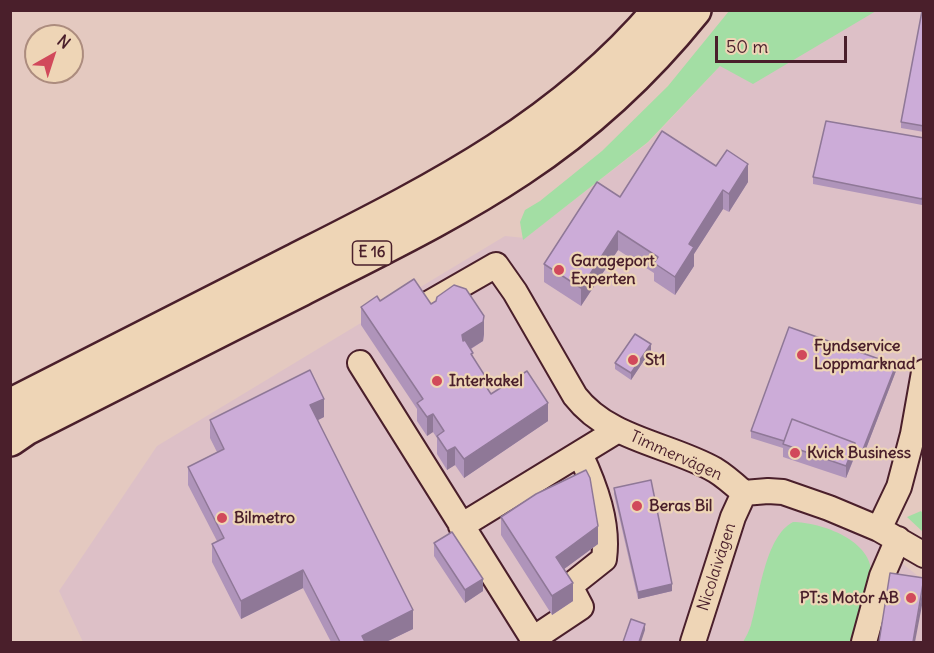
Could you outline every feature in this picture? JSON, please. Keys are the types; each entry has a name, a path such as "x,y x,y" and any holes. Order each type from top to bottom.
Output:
{"highway":[{"name":"E 16","path":"10,406 400,208 464,173 515,140 579,91 624,50 660,10"},
{"name":"E 16","path":"10,439 26,428 430,222 521,169 604,105 642,69 694,10"}],"street":[{"name":"Timmervägen","path":"428,304 496,265 515,292 585,410 598,420 618,430 714,469 744,493"},
{"path":"360,363 533,639 581,608 570,586 604,559 607,541 595,485 580,453"},
{"path":"864,642 882,576 888,534 913,434 924,372"},
{"path":"461,526 618,430"},
{"path":"744,493 783,492 838,511 888,534 924,555"},
{"name":"Nicolaivägen","path":"693,642 733,517 744,493"}],"shaded area":[{"path":"746,11 923,11 923,360 889,553 923,580 923,642 83,642 59,591 157,446 505,236 525,238 649,142 721,65"}],"green space":[{"path":"729,11 876,11 753,84 720,66 648,142 523,240 520,222 525,210 540,201 602,151 668,86"},
{"path":"921,511 923,514 923,532 907,517"},
{"path":"793,522 817,526 844,536 864,552 870,563 871,575 854,642 743,642 751,625 764,569 770,554 783,529"}],"building":[{"path":"922,11 924,11 924,126 901,122"},
{"path":"826,121 924,138 924,193 922,199 813,177"},
{"path":"662,131 716,166 727,150 748,164 729,194 723,190 689,244 694,247 675,277 654,263 658,257 618,231 581,288 544,264 597,182 620,197"},
{"name":"Interkakel","path":"414,279 431,304 454,285 466,289 484,316 483,322 462,335 463,341 465,340 473,353 471,354 485,376 481,379 491,394 527,371 548,403 464,459 455,447 447,451 437,436 444,431 433,414 427,417 417,403 423,399 361,307 377,296 380,301"},
{"path":"789,327 896,365 862,452 855,449 855,443 792,419 784,441 751,431"},
{"name":"St1","path":"635,334 651,344 631,373 615,363"},
{"path":"310,370 324,399 310,405 413,610 362,636 365,642 340,642 303,570 241,601 212,544 224,538 188,467 224,449 210,420"},
{"path":"792,419 855,443 846,466 783,444"},
{"path":"586,470 590,478 598,526 556,557 573,583 552,596 501,517 536,494"},
{"path":"651,480 672,584 638,592 614,488"},
{"path":"452,532 483,579 465,590 434,543"},
{"path":"890,573 924,578 913,642 879,642"},
{"path":"631,619 645,624 639,642 623,642"}],"place":[{"name":"Garageport Experten","path":"559,270"},
{"name":"Fyndservice Loppmarknad","path":"802,355"},
{"name":"St1","path":"633,360"},
{"name":"Interkakel","path":"437,381"},
{"name":"Kvick Business","path":"795,453"},
{"name":"Beras Bil","path":"637,506"},
{"name":"Bilmetro","path":"222,518"},
{"name":"PT:s Motor AB","path":"911,598"}]}
